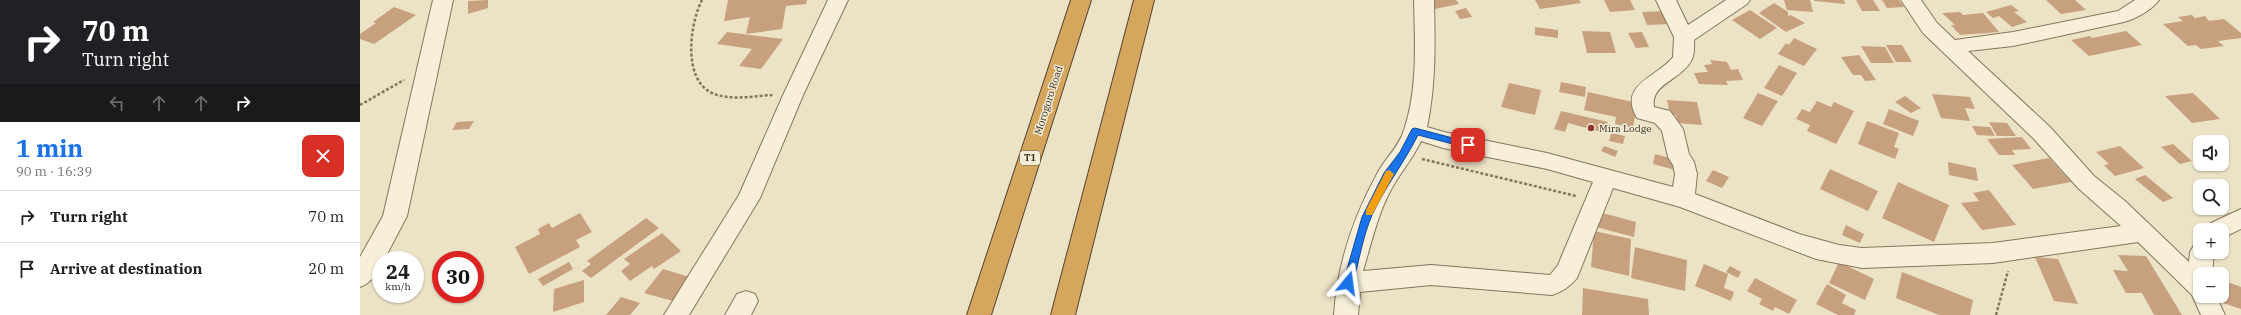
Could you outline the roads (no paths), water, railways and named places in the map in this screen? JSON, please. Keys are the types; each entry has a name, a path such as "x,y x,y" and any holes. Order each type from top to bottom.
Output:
{"highway":[{"name":"Morogoro Road","path":"979,315 1081,0"},
{"path":"1063,315 1144,0"}],"street":[{"path":"360,277 377,251 395,216 443,0"},
{"path":"676,315 749,198 794,93 838,0"},
{"path":"1346,315 1348,283 1367,217 1388,176 1404,154 1415,132 1420,109 1425,51 1424,0"},
{"path":"1666,0 1684,37 1682,58 1667,75 1653,81 1643,91 1642,105 1644,113 1662,116 1672,129 1678,157 1683,162 1686,174 1683,199"},
{"path":"1684,37 1740,0"},
{"path":"1911,0 1930,28 2042,133 2086,182 2117,206 2193,281"},
{"path":"1950,47 2013,39 2124,16 2149,0"},
{"path":"1415,132 1449,141 1547,161 1683,199 1799,244 1842,256 1897,258 2014,251 2143,232"},
{"path":"1348,283 1431,275 1552,285 1558,282 1568,271 1606,177"},
{"path":"2229,225 2241,218"},
{"path":"2207,303 2213,315"}],"place":[{"name":"Mira Lodge","path":"1591,128"}]}
